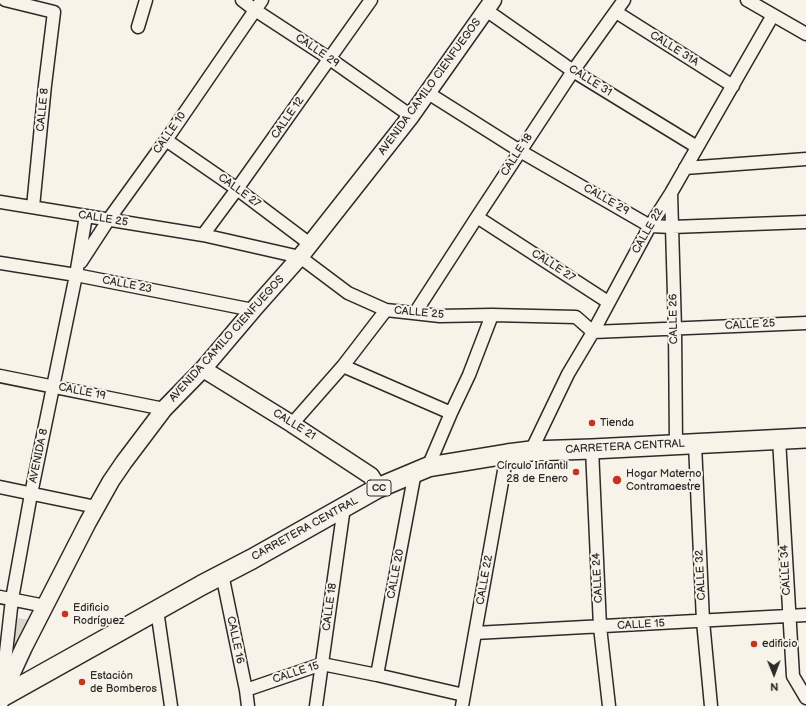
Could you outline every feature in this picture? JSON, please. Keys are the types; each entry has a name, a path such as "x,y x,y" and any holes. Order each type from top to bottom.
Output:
{"highway":[{"name":"CARRETERA CENTRAL","path":"0,699 40,675 378,488 422,470 530,451 592,450 806,438"}],"main road":[{"name":"AVENIDA CAMILO CIENFUEGOS","path":"0,699 24,647 96,507 124,462 164,409 203,369 310,244 411,116 490,5"},
{"name":"CALLE 21","path":"203,369 292,424 371,476 378,488"},
{"path":"19,660 30,675 40,675"}],"street":[{"name":"CALLE 8","path":"6,0 54,12 33,207"},
{"path":"138,28 146,0"},
{"name":"CALLE 29","path":"242,0 259,5 330,59 411,116"},
{"name":"CALLE 12","path":"203,235 372,0"},
{"name":"CALLE 18","path":"415,313 573,71 624,0"},
{"path":"747,0 806,34"},
{"name":"CALLE 10","path":"77,271 109,220 259,5"},
{"name":"CALLE 31","path":"490,5 573,71 697,147"},
{"name":"CALLE 31A","path":"616,12 733,86"},
{"name":"CALLE 22","path":"530,451 568,374 593,332 650,226 773,15"},
{"name":"CALLE 29","path":"428,93 520,151 650,226 672,227 806,222"},
{"name":"CALLE 27","path":"166,140 237,189 310,244"},
{"path":"685,168 806,159"},
{"name":"CALLE 26","path":"670,193 675,329 686,444"},
{"name":"CALLE 25","path":"0,202 203,235 300,256 348,293 386,310 440,316 576,317 593,332 806,323"},
{"name":"AVENIDA 8","path":"0,699 12,599 31,494 77,271 86,216"},
{"name":"CALLE 27","path":"477,217 608,302"},
{"name":"CALLE 23","path":"0,263 77,271 253,310"},
{"path":"292,424 343,366 386,310"},
{"name":"CALLE 20","path":"377,675 422,470 469,375 492,316"},
{"path":"343,366 451,412"},
{"name":"CALLE 19","path":"0,376 164,409"},
{"name":"CALLE 34","path":"779,439 793,676 806,698"},
{"name":"CALLE 32","path":"686,444 711,706"},
{"name":"CALLE 24","path":"592,450 600,627 609,706"},
{"name":"CALLE 22","path":"462,700 507,454"},
{"path":"0,487 96,507"},
{"name":"CALLE 18","path":"316,706 344,507"},
{"name":"CALLE 16","path":"222,574 248,706"},
{"path":"0,597 45,606"},
{"path":"157,610 171,706"},
{"name":"CALLE 15","path":"475,633 806,615"},
{"name":"CALLE 15","path":"246,690 322,664 377,675 462,700"}],"shaded area":[{"path":"18,618 31,620 10,665"}],"place":[{"name":"Tienda","path":"592,423"},
{"name":"Círculo Infantil 28 de Enero","path":"576,472"},
{"name":"Hogar Materno Contramaestre","path":"617,480"},
{"name":"Edificio Rodríguez","path":"65,614"},
{"name":"edificio","path":"754,644"},
{"name":"Estación de Bomberos","path":"82,682"}]}
